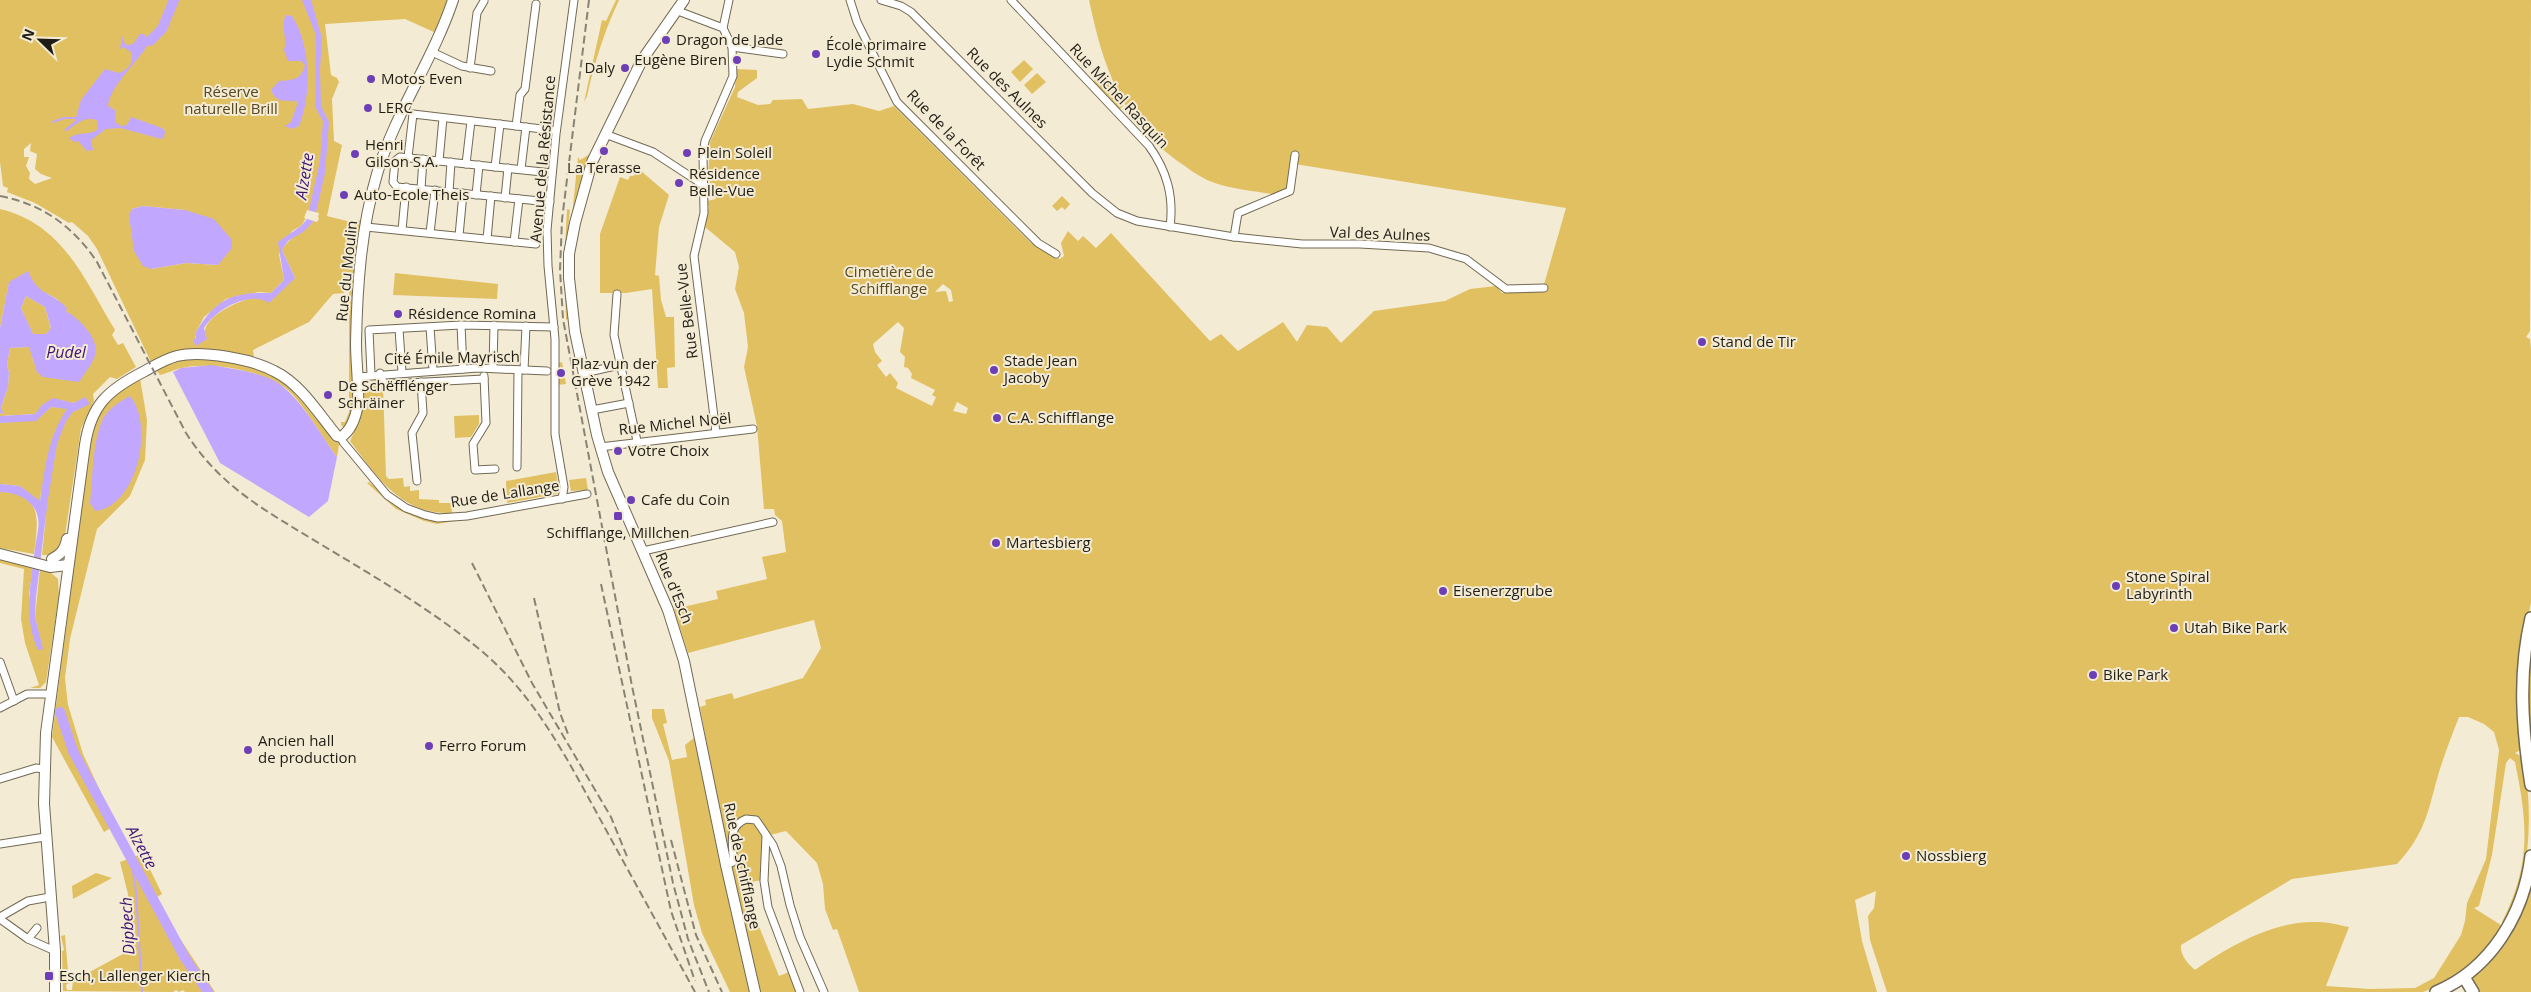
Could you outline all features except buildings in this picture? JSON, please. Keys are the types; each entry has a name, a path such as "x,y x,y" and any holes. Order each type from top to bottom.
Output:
{"main road":[{"name":"Rue du Moulin","path":"342,437 347,433 356,415 359,392 357,317 366,226 372,193 387,147 432,52 453,0"},
{"name":"Rue d'Esch","path":"684,0 642,60 592,162 580,202 569,259 573,316 600,447 611,480 668,610 679,644 701,746"},
{"path":"55,992 55,951 45,837 44,769 50,694 87,430 98,404 125,381 178,356 206,355 247,362 274,370 296,386 337,436 342,437"},
{"path":"51,563 65,548 76,508"},
{"path":"0,554 68,565"},
{"path":"51,563 66,584"},
{"path":"2531,618 2524,661 2522,724 2531,785"},
{"name":"Rue de Schifflange","path":"701,746 754,992"},
{"path":"2436,992 2464,977 2486,958 2508,927 2520,901 2531,856"},
{"path":"2464,977 2473,992"}],"street":[{"path":"470,68 477,13 484,0"},
{"name":"Avenue de la Résistance","path":"562,498 564,487 555,434 554,327 548,266 552,173 574,0"},
{"path":"729,0 724,28 732,47 783,54"},
{"name":"Rue de la Forêt","path":"850,0 857,22 897,102 1038,243 1056,254"},
{"name":"Rue des Aulnes","path":"882,0 911,12 1099,198"},
{"name":"Rue Michel Rasquin","path":"1011,0 1149,146 1158,158 1166,172 1170,187 1170,227"},
{"path":"516,126 520,95 525,90 536,4"},
{"path":"678,11 724,28"},
{"name":"Rue Belle-Vue","path":"716,433 694,256 704,213 703,154 705,141 730,86 734,64 732,47"},
{"path":"432,52 470,68 491,71"},
{"path":"408,158 413,114 552,130"},
{"path":"439,161 444,118"},
{"path":"466,164 471,121"},
{"path":"495,167 500,124"},
{"path":"521,169 526,127"},
{"path":"605,134 653,152 704,186"},
{"path":"1234,237 1238,213 1290,191 1295,155"},
{"path":"550,202 397,186 393,182 396,158 424,159 552,173"},
{"path":"421,189 424,159"},
{"path":"449,192 451,162"},
{"path":"476,194 479,165"},
{"path":"505,198 508,168"},
{"path":"402,230 406,187"},
{"path":"430,233 435,190"},
{"path":"459,236 462,193"},
{"path":"487,239 491,196"},
{"name":"Val des Aulnes","path":"1099,198 1117,213 1128,218 1234,237 1302,244 1360,244 1429,248 1466,259 1506,288 1544,288"},
{"path":"514,242 519,199"},
{"path":"366,226 536,244"},
{"path":"617,294 614,335 637,442"},
{"path":"461,325 463,369"},
{"name":"Cité Émile Mayrisch","path":"371,374 369,330 461,325 554,327"},
{"path":"494,325 484,377 486,423 473,444 474,470 495,469"},
{"path":"517,467 521,370 526,326"},
{"path":"430,327 433,370"},
{"path":"399,329 402,372"},
{"path":"584,372 620,365"},
{"name":"Cité Émile Mayrisch","path":"358,377 380,373 487,368 547,371"},
{"path":"380,373 385,384 484,377"},
{"path":"417,481 412,433 422,417 421,382"},
{"path":"592,410 628,403"},
{"name":"Rue Michel Noël","path":"600,447 753,429"},
{"name":"Rue de Lallange","path":"342,437 343,442 387,495 406,508 425,515 438,518 466,516 587,494"},
{"path":"643,551 773,522"},
{"path":"0,662 14,701"},
{"path":"0,708 33,692 50,694"},
{"path":"0,779 36,768 44,769"},
{"path":"726,865 732,862 732,834 740,821 746,819 756,820 773,845 781,866 798,929 824,992"},
{"path":"766,836 764,881 768,906 800,992"},
{"path":"0,844 45,837"},
{"path":"50,897 28,901 0,918 28,939 55,951"},
{"path":"28,939 37,928"}],"green space":[{"name":"Réserve naturelle Brill","path":"0,0 448,0 436,33 405,19 325,24 331,75 337,78 339,82 332,99 334,141 342,145 327,216 351,222 362,220 355,392 352,415 345,428 341,425 341,422 345,422 349,412 349,285 345,285 344,293 333,294 309,322 253,350 254,358 288,375 297,382 306,390 333,420 334,426 298,383 228,355 151,362 97,249 88,236 72,222 69,223 35,203 7,192 8,188 3,186 0,162","holes":["31,143 30,151 37,154 35,169 41,174 52,178 35,184 29,179 30,173 26,166 29,157 24,157 24,149","143,206 185,210 218,265 186,263 151,269 132,209","308,215 319,218 318,221 314,221 293,238 282,250 295,278 265,298 247,299 223,310 210,321 205,333 196,345 195,334 204,317 226,299 259,292 271,293 284,280 279,254 292,231 301,226"]},
{"path":"616,0 619,0 600,47 584,102 602,20 606,21"},
{"name":"Cimetière de Schifflange","path":"1089,0 2531,0 2530,331 2526,337 2530,339 2531,349 2531,603 2528,616 2522,749 2515,753 2523,757 2526,773 2529,804 2527,852 2519,893 2506,922 2502,922 2518,881 2524,844 2523,805 2515,762 2510,758 2506,763 2492,855 2479,906 2474,908 2504,927 2484,953 2464,971 2463,969 2444,982 2423,992 1887,992 1870,940 1868,916 1874,908 1876,891 1855,900 1862,941 1877,992 859,992 837,929 833,930 825,909 823,884 817,863 786,831 770,835 764,830 762,880 746,883 752,909 779,976 789,972 796,992 730,992 702,933 694,905 669,761 652,718 652,709 664,709 667,723 663,724 672,760 687,757 685,745 695,737 712,772 700,707 706,705 705,700 732,693 734,699 803,678 821,648 814,620 688,653 674,609 718,599 716,591 767,579 762,557 786,552 782,521 775,515 774,509 764,509 757,426 744,367 748,347 744,313 735,289 739,267 735,252 705,227 709,206 706,205 707,201 716,199 708,177 710,142 735,87 736,69 757,70 757,78 738,92 737,97 758,105 770,104 773,100 802,99 808,109 853,104 879,111 894,106 1031,243 1060,259 1064,256 1061,243 1068,231 1078,241 1083,236 1096,248 1111,233 1210,341 1221,334 1238,351 1283,322 1297,342 1307,325 1327,327 1341,343 1374,311 1445,301 1470,289 1496,286 1502,293 1543,288 1566,208 1295,164 1291,186 1277,197 1272,194 1234,188 1212,182 1176,160 1141,127 1117,89 1108,69 1094,24","holes":["943,284 951,290 953,301 949,302 946,291 935,292","898,322 904,328 900,352 905,357 904,367 908,368 912,374 911,378 935,390 932,395 936,397 932,406 896,388 898,383 890,373 886,377 877,365 882,361 875,352 873,344","957,402 968,408 966,414 953,411","2459,717 2468,717 2484,724 2494,732 2499,750 2486,859 2467,903 2461,935 2434,978 2415,988 2370,989 2326,986 2349,927 2322,922 2285,925 2253,936 2195,970 2185,959 2181,945 2292,879 2397,864 2407,853 2425,821 2441,765"]},
{"path":"1024,60 1033,69 1020,82 1011,72"},
{"path":"1104,71 1123,106 1119,110 1093,82"},
{"path":"1037,73 1046,82 1032,94 1024,85"},
{"path":"590,154 572,216 578,157 580,160"},
{"path":"640,170 669,195 659,227 655,275 659,276 661,300 666,317 674,317 675,367 667,368 668,388 658,388 652,289 626,293 600,293 600,234 620,177 628,180 630,176 633,176"},
{"path":"1062,196 1070,204 1065,210 1062,207 1057,211 1052,206"},
{"path":"0,209 22,216 40,227 56,240 70,256 115,330 112,335 118,345 123,343 136,367 117,379 110,377 93,394 94,401 81,429 64,542 53,555 42,555 46,515 41,491 40,502 20,486 0,484 0,423 33,418 51,407 66,408 73,412 88,404 85,398 74,403 58,401 43,406 35,414 0,416 0,413 3,414 1,408 8,387 9,373 7,364 10,348 29,347 32,352 33,361 96,351 91,338 81,324 65,310 57,299 41,290 32,281 9,283 0,328"},
{"path":"567,209 570,210 568,231 569,318 566,320 564,265"},
{"path":"395,273 498,284 497,299 393,295"},
{"path":"26,296 45,307 51,329 46,334 33,335 21,308"},
{"path":"192,358 246,365 272,374 284,381 294,389 339,444 337,457 292,394 270,379 224,367 194,366 160,375 155,369 180,359"},
{"name":"Plaz vun der Grève 1942","path":"562,362 566,384 557,385 558,363"},
{"path":"140,378 147,420 145,460 130,496 97,529 70,639 65,678 68,705 83,754 116,825 104,832 52,737 91,432 95,422 110,400"},
{"path":"376,378 383,386 386,476 389,479 403,478 404,487 410,486 410,491 419,490 419,499 451,503 452,513 434,512 418,508 404,501 370,468 350,441 359,421 364,392"},
{"path":"479,415 479,424 471,437 455,438 454,416"},
{"path":"556,472 559,491 557,494 507,503 506,481"},
{"path":"586,478 588,490 571,491 569,480"},
{"path":"369,482 398,507 424,519 438,521 467,519 437,524 424,521 396,509 367,483"},
{"path":"0,492 14,493 24,497 31,503 37,520 34,554 0,548"},
{"path":"0,559 33,566 29,595 42,648 35,617 40,568 49,571 58,579 59,596 46,682 40,688 30,688 39,685 25,643 21,619 24,569 0,563"},
{"path":"2531,637 2531,761 2526,689"},
{"path":"139,855 144,857 162,894 154,899 215,992 185,992 183,990 179,992 176,990 173,992 63,991 62,951 64,950 61,936 65,935 69,983 66,985 67,990 72,990 73,981 134,948 128,894 120,862"},
{"path":"96,873 112,878 73,899 72,886"},
{"path":"2531,884 2531,992 2479,992 2473,986 2473,978 2503,943"}],"water":[{"path":"302,0 311,0 322,38 320,70 321,106 329,122 325,173 314,221 303,232 288,241 282,250 295,278 269,303 261,300 243,300 224,309 209,321 204,328 207,339 196,346 193,340 196,338 195,334 202,322 218,305 235,296 271,293 284,280 278,242 301,226 307,219 320,161 323,121 315,107 316,35"},
{"path":"286,15 292,16 298,28 303,41 308,70 308,85 303,114 299,126 292,129 285,126 291,122 298,102 279,100 273,95 271,90 279,81 299,76 305,65 301,61 288,61 284,50 284,19"},
{"path":"140,34 144,34 150,41 114,90 108,106 115,110 116,123 121,126 127,125 131,117 162,128 165,131 164,137 161,139 121,128 106,129 91,140 93,150 87,151 78,141 74,142 69,138 97,130 98,121 94,119 85,120 67,131 64,130 75,121 81,100 105,69 119,73 126,70 130,65 132,59 131,52 123,47 120,49 122,36 125,44 128,45 133,44"},
{"path":"143,206 185,210 214,219 232,240 232,248 218,265 186,263 151,269 143,266 134,251 129,215 132,209"},
{"name":"Pudel","path":"28,271 36,285 67,308 66,311 76,318 90,333 96,351 92,363 79,382 43,377 37,372 29,347 10,348 7,364 9,373 8,387 1,408 4,414 0,413 0,328 9,282","holes":["26,296 45,307 51,328 46,334 33,334 21,308"]},
{"path":"212,365 258,374 282,386 300,404 337,457 328,501 309,517 220,463 173,372 181,368"},
{"path":"130,396 137,409 141,426 138,463 131,481 122,495 110,506 95,511 90,503 96,440 99,430 102,421 110,409"},
{"path":"85,397 90,404 73,412 66,421 57,444 36,597 35,617 43,649 38,650 33,638 29,600 38,518 33,506 24,498 0,492 0,484 20,486 40,501 51,442 67,409 51,407 36,421 0,423 0,416 35,414 42,405 53,398 74,403"}],"pier":[{"path":"307,210 319,213 317,222 304,218"}],"waterway":[{"path":"150,41 162,29 174,0"},
{"path":"53,122 64,118 76,118"},
{"name":"Alzette","path":"60,712 73,751 185,958 208,992"},
{"name":"Dipbech","path":"131,859 136,891 142,992"}],"railway":[{"path":"589,0 562,220 560,270 563,319 632,686 673,883 688,939 709,992"},
{"path":"0,196 30,205 55,218 67,227 88,249 97,262 186,433 214,469 264,510 382,581 441,620 478,648 518,687 565,755 695,992"},
{"path":"472,563 532,683 611,817 628,859"},
{"path":"601,584 671,911 695,981"},
{"path":"534,598 560,713 568,734"},
{"path":"671,840 696,935 722,992"}],"place":[{"name":"Dragon de Jade","path":"666,40"},
{"name":"École primaire Lydie Schmit","path":"816,54"},
{"name":"Eugène Biren","path":"737,60"},
{"name":"Daly","path":"625,68"},
{"name":"Motos Even","path":"371,79"},
{"name":"LERC","path":"368,108"},
{"name":"La Terasse","path":"604,151"},
{"name":"Plein Soleil","path":"687,153"},
{"name":"Henri Gilson S.A.","path":"355,154"},
{"name":"Résidence Belle-Vue","path":"679,183"},
{"name":"Auto-Ecole Theis","path":"344,195"},
{"name":"Résidence Romina","path":"398,314"},
{"name":"Stand de Tir","path":"1702,342"},
{"name":"Stade Jean Jacoby","path":"994,370"},
{"name":"Plaz vun der Grève 1942","path":"561,373"},
{"name":"De Schëfflénger Schräiner","path":"328,395"},
{"name":"C.A. Schifflange","path":"997,418"},
{"name":"Votre Choix","path":"618,451"},
{"name":"Cafe du Coin","path":"631,500"},
{"name":"Schifflange, Millchen","path":"618,516"},
{"name":"Martesbierg","path":"996,543"},
{"name":"Stone Spiral Labyrinth","path":"2116,586"},
{"name":"Eisenerzgrube","path":"1443,591"},
{"name":"Utah Bike Park","path":"2174,628"},
{"name":"Bike Park","path":"2093,675"},
{"name":"Ferro Forum","path":"429,746"},
{"name":"Ancien hall de production","path":"248,750"},
{"name":"Nossbierg","path":"1906,856"},
{"name":"Esch, Lallenger Kierch","path":"49,976"}]}
